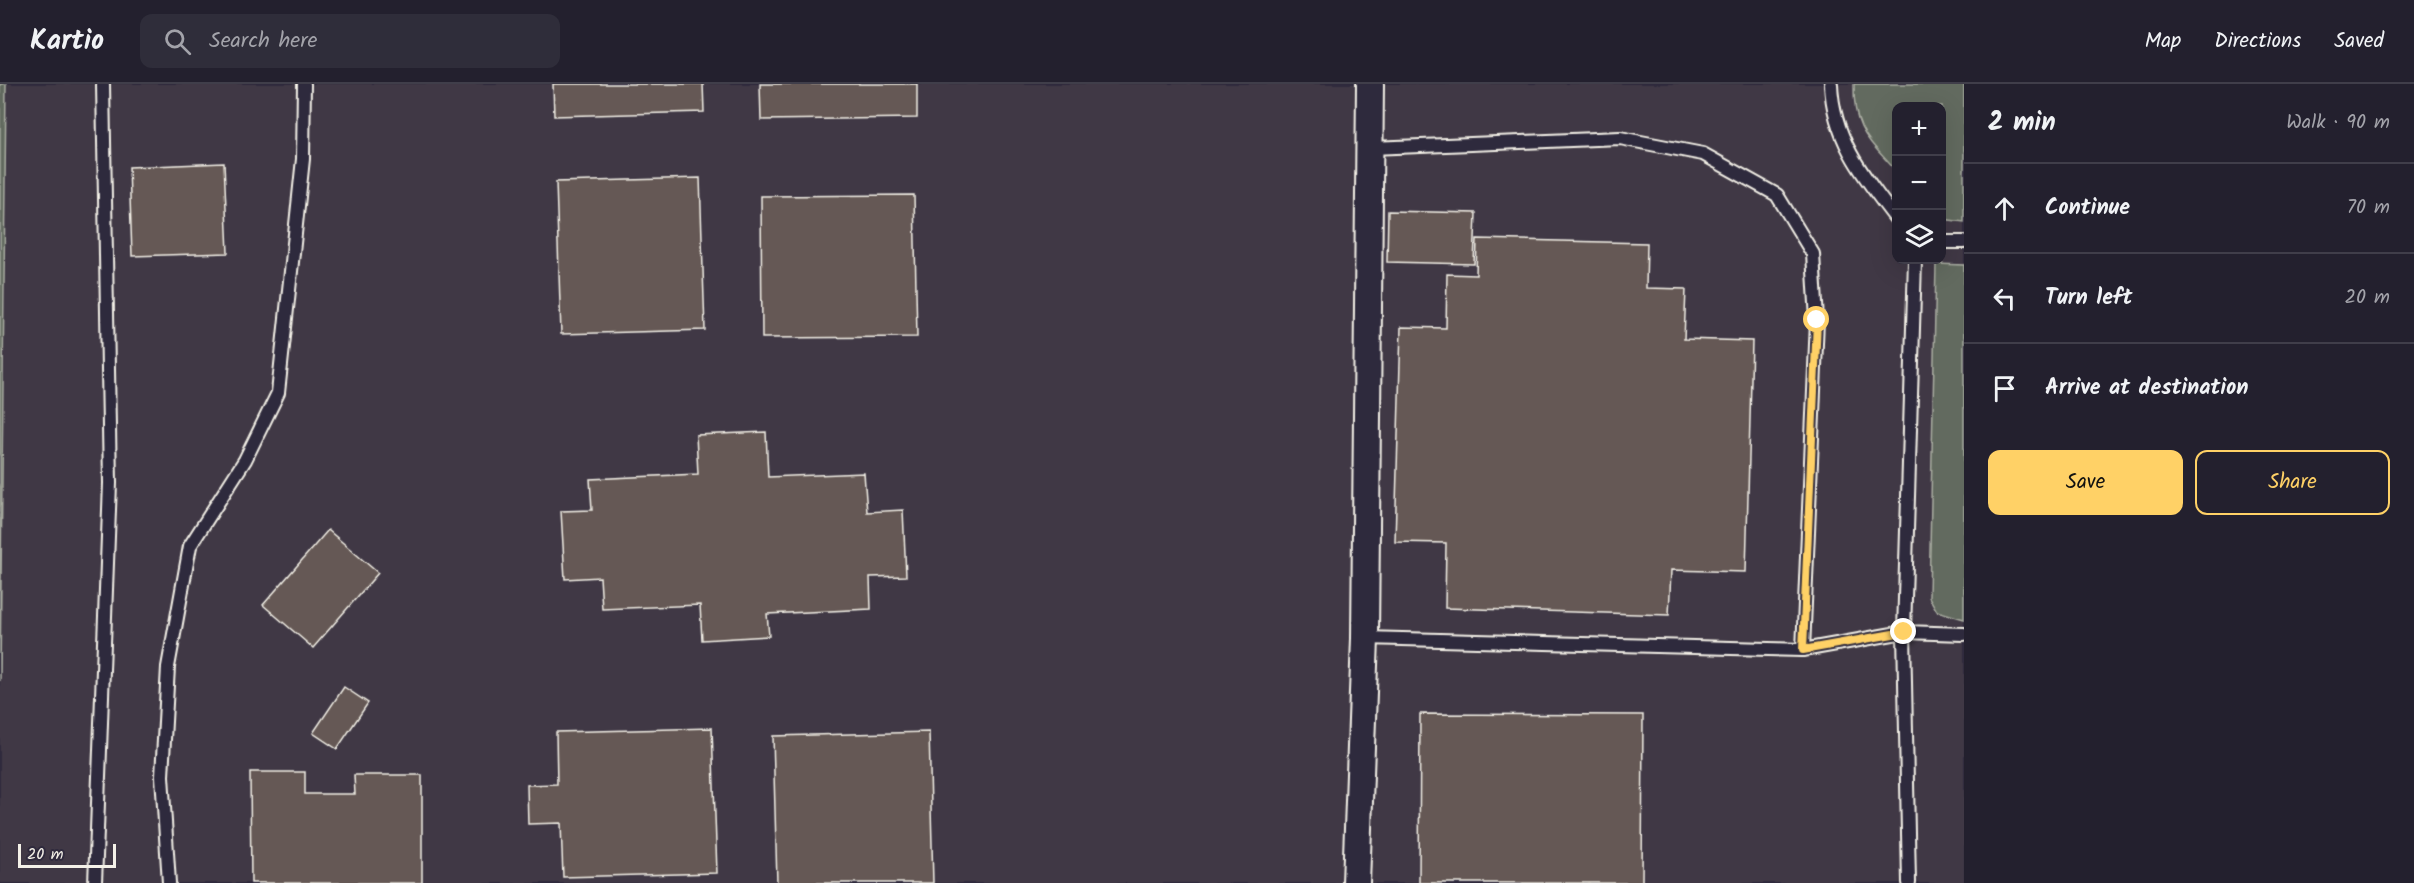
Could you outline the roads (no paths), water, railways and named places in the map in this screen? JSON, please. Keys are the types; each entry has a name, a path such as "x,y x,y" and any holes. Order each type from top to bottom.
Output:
{"street":[{"path":"1356,883 1365,638 1370,84"}],"lane":[{"path":"95,883 110,483 103,84"},
{"path":"169,883 162,776 168,667 190,546 246,460 278,393 303,159 304,84"},
{"path":"1831,84 1831,103 1842,140 1861,173 1892,214"},
{"path":"1371,148 1620,138 1703,154 1777,195 1813,254 1817,320 1803,650"},
{"path":"1946,242 1964,242"},
{"path":"1909,883 1904,632 1915,264"},
{"path":"1365,638 1803,650 1904,632 1964,634"}]}
